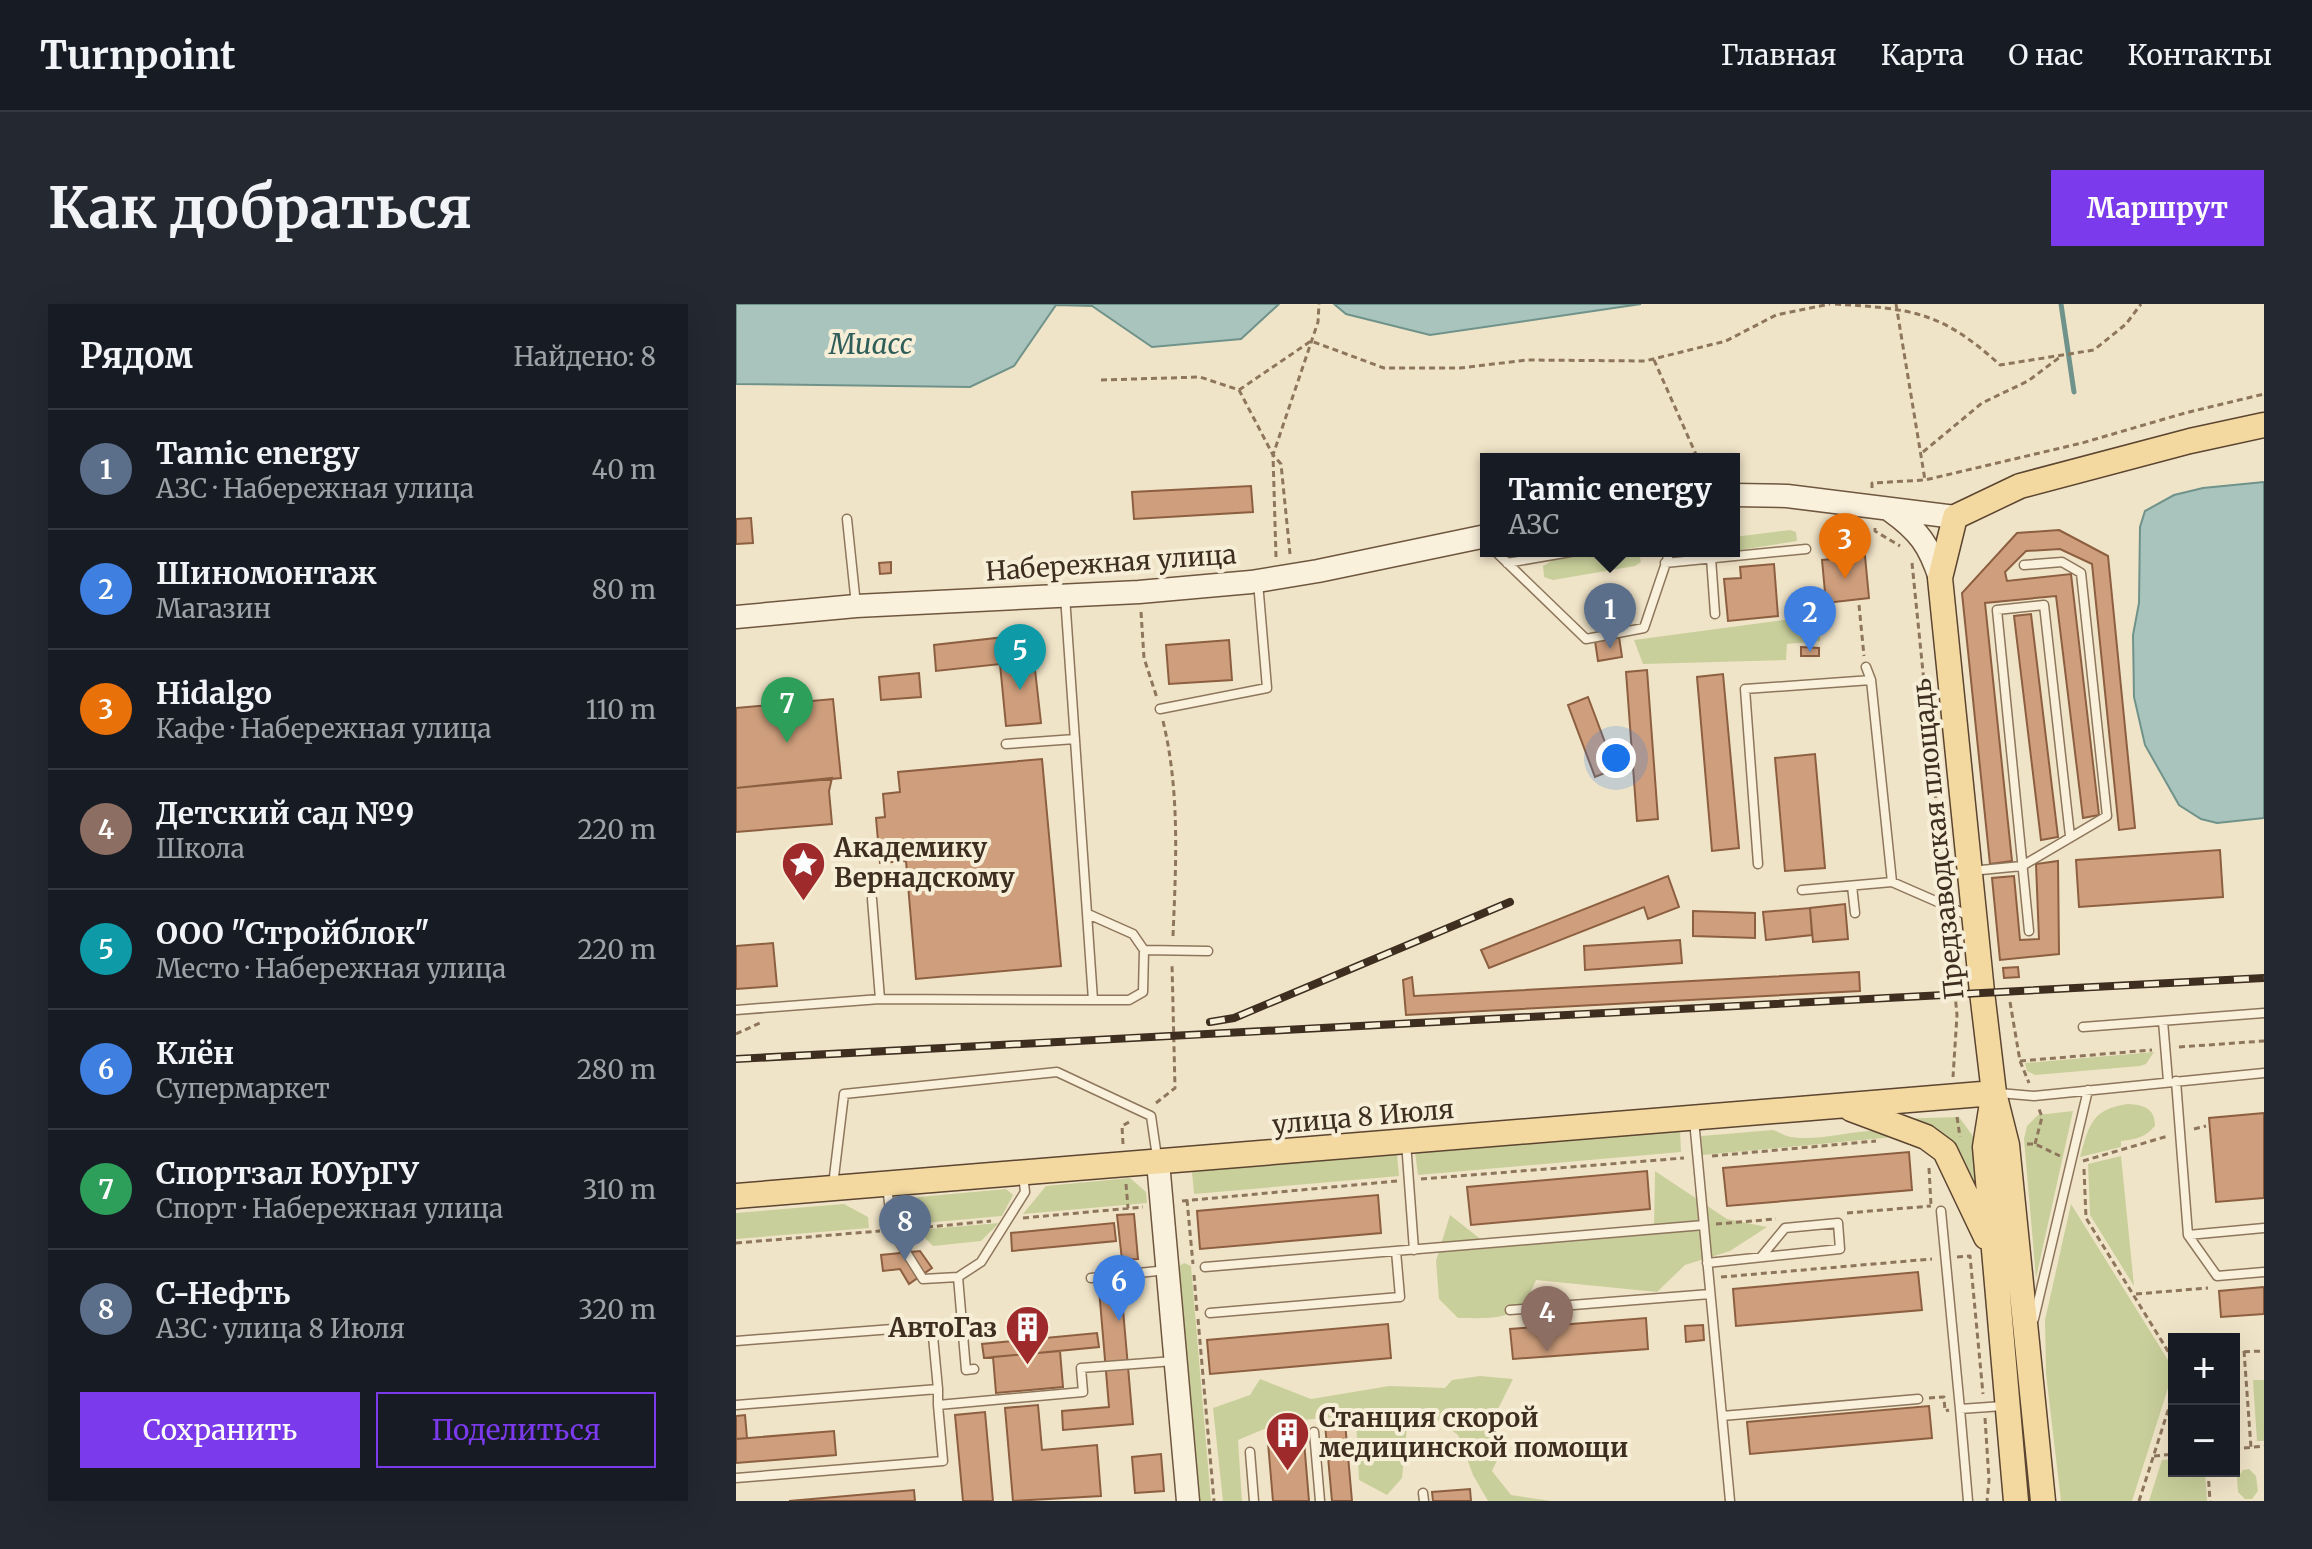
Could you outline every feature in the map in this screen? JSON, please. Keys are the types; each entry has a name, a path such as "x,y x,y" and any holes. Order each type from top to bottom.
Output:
{"main road":[{"path":"1955,517 2020,486 2190,441 2264,425"},
{"name":"Предзаводская площадь","path":"1955,517 1940,578 1973,918 1994,1093 2007,1145 2043,1501"},
{"name":"Предзаводская площадь","path":"1994,1093 1985,1147 1994,1255 1996,1406 2016,1501"},
{"name":"улица 8 Июля","path":"737,1194 1994,1093"},
{"path":"1841,1106 1926,1137 1945,1151 1994,1255"}],"street":[{"path":"1740,495 1787,496 1955,517"},
{"path":"1882,508 1914,528 1931,552 1940,578"},
{"name":"Набережная улица","path":"736,617 856,606 1139,592 1258,581 1284,569 1480,542"},
{"path":"1158,1162 1188,1501"}],"lane":[{"path":"847,519 856,606"},
{"path":"1740,555 1806,549"},
{"path":"1502,557 1586,639 1644,628 1668,557"},
{"path":"1507,563 1542,557"},
{"path":"1665,563 1722,557"},
{"path":"1711,558 1715,614"},
{"path":"1968,872 2022,866 2107,816 2081,573 2062,562 2024,565"},
{"path":"1160,709 1267,688 1258,581"},
{"path":"1065,595 1093,1000"},
{"path":"2029,931 1997,610 2044,605 2070,836"},
{"path":"1866,667 1871,680 1892,882"},
{"path":"1758,864 1745,689 1871,680"},
{"path":"1006,744 1075,739"},
{"path":"1802,890 1892,882 1973,918"},
{"path":"1852,886 1855,913"},
{"path":"872,899 880,999"},
{"path":"736,1010 880,999 1129,1000 1143,992 1144,950 1133,934 1088,914"},
{"path":"1144,950 1208,951"},
{"path":"2083,1027 2264,1013"},
{"path":"2163,1021 2180,1132 2188,1235 2217,1276 2264,1272"},
{"path":"833,1188 844,1094 1057,1072 1151,1116 1158,1162"},
{"path":"1994,1093 2034,1096 2264,1073"},
{"path":"2028,1344 2088,1090"},
{"path":"1694,1118 1730,1501"},
{"path":"1406,1141 1414,1250"},
{"path":"887,1184 892,1230 923,1279 958,1277 981,1262 1025,1192 1023,1173"},
{"path":"1941,1211 1968,1501"},
{"path":"1707,1263 1840,1249 1838,1223 1785,1228 1761,1257"},
{"path":"1205,1267 1704,1225"},
{"path":"2188,1235 2264,1228"},
{"path":"1210,1313 1400,1297 1396,1251"},
{"path":"1091,1278 1168,1270"},
{"path":"958,1277 966,1370 974,1369"},
{"path":"1510,1310 1710,1294"},
{"path":"736,1341 932,1326 943,1461 736,1478"},
{"path":"938,1405 1083,1392 1081,1368 1176,1361"},
{"path":"736,1405 938,1389"},
{"path":"1722,1416 1918,1399"},
{"path":"1960,1409 1996,1406"},
{"path":"1314,1432 1320,1501"},
{"path":"1250,1452 1254,1501"}],"path":[{"path":"1284,569 1273,455 1318,322 1319,304"},
{"path":"1311,341 1384,368 1460,368 1527,360 1653,359 1726,341 1776,315 1832,304 1897,306 1931,317 1973,340 2000,365 2094,350 2126,324 2141,304"},
{"path":"1897,306 1925,480"},
{"path":"1239,390 1311,341"},
{"path":"1921,453 1982,403 2028,381 2063,355"},
{"path":"1653,359 1695,453"},
{"path":"1101,380 1200,377 1239,390 1273,455 1281,464 1284,569"},
{"path":"1961,1149 1953,1068 1957,1015 1911,553 1875,531 1882,508 1872,483 1925,480 2082,443 2264,394"},
{"path":"1139,592 1144,658 1169,746 1177,829 1173,950 1175,1088 1144,1112"},
{"path":"1859,605 1866,667"},
{"path":"2010,1002 2020,1061 2042,1117 2035,1144"},
{"path":"2020,1061 2264,1041"},
{"path":"2071,1161 2084,1162 2206,1126"},
{"path":"736,1243 1409,1180 1888,1140"},
{"path":"2084,1162 2086,1218 2168,1351"},
{"path":"1928,1166 1931,1206"},
{"path":"1187,1200 1214,1501"},
{"path":"1709,1278 1970,1256 1996,1406 1987,1501"},
{"path":"2134,1294 2221,1286"},
{"path":"2240,1351 2264,1351"},
{"path":"2244,1351 2251,1448"},
{"path":"1918,1399 1944,1397 1945,1411 1960,1409"},
{"path":"2139,1501 2170,1405"},
{"path":"2240,1449 2264,1446"},
{"path":"2153,1456 2168,1455"},
{"path":"2208,1477 2210,1501"}],"green space":[{"path":"1790,530 1796,532 1797,541 1740,550 1740,536"},
{"path":"1640,557 1641,562 1635,566 1553,580 1544,577 1543,566 1553,560"},
{"path":"1820,615 1820,641 1787,644 1786,660 1643,664 1634,640"},
{"path":"2154,1052 2146,1064 2140,1066 2035,1075 2027,1071 2025,1063"},
{"path":"2128,1104 2151,1111 2155,1126 2140,1137 2121,1141 2121,1147 2080,1157 2089,1128 2099,1115"},
{"path":"2073,1111 2036,1278 2024,1139 2027,1126 2038,1115"},
{"path":"1959,1117 1978,1143 1987,1227 1956,1161 1893,1119"},
{"path":"1680,1129 1681,1152 1418,1175 1415,1152"},
{"path":"1773,1130 1805,1138 1864,1131 1905,1136 1702,1155 1701,1136"},
{"path":"1397,1154 1399,1176 1194,1194 1192,1171"},
{"path":"2121,1156 2134,1286 2090,1215 2088,1164"},
{"path":"1655,1171 1727,1219 1767,1227 1730,1251 1685,1265 1657,1292 1536,1280 1522,1304 1514,1311 1485,1318 1458,1318 1439,1299 1436,1261 1450,1215 1488,1245 1654,1231"},
{"path":"1130,1178 1146,1192 1147,1203 1023,1214 1046,1186"},
{"path":"1006,1189 1013,1195 1002,1216 913,1224 911,1211 918,1197"},
{"path":"844,1204 868,1217 869,1228 736,1239 736,1213"},
{"path":"2071,1204 2168,1360 2168,1388 2132,1501 2061,1501 2046,1374 2045,1320"},
{"path":"999,1223 981,1241 933,1246 917,1230"},
{"path":"1184,1263 1191,1266 1211,1501 1198,1501 1178,1267"},
{"path":"1480,1376 1513,1379 1495,1415 1503,1448 1492,1471 1511,1495 1551,1501 1488,1501 1473,1475 1458,1435 1431,1415 1407,1427 1402,1478 1387,1495 1359,1480 1356,1420 1336,1417 1281,1422 1238,1440 1242,1501 1223,1501 1213,1408 1250,1395 1260,1379 1311,1399 1389,1386 1445,1388 1452,1380"},
{"path":"2253,1380 2264,1380 2264,1441 2257,1441"},
{"path":"2162,1460 2168,1460 2168,1477 2205,1477 2207,1501 2149,1501"},
{"path":"2249,1469 2256,1476 2258,1491 2252,1499 2245,1499 2238,1492 2237,1478 2243,1470"}],"water":[{"name":"Миасс","path":"736,304 1279,304 1241,339 1152,347 1092,306 1056,305 1014,366 970,387 736,384"},
{"path":"1334,304 1641,304 1430,335 1346,314"},
{"path":"2264,482 2264,818 2217,823 2201,819 2179,805 2145,745 2134,697 2133,635 2139,603 2140,527 2145,511 2174,495 2203,488"}],"building":[{"path":"1251,486 1253,512 1134,519 1132,492"},
{"path":"751,518 753,543 736,544 736,519"},
{"path":"2059,530 2108,556 2135,828 2119,830 2092,564 2060,549 2026,551 2005,572 2007,581 2071,574 2099,815 2083,818 2056,596 1985,603 2012,861 1990,864 1962,593 2017,533"},
{"path":"1865,556 1869,598 1826,603 1822,560"},
{"path":"891,562 891,573 880,574 879,563"},
{"path":"1774,564 1778,616 1728,621 1724,579 1741,578 1740,567"},
{"path":"2031,614 2058,837 2041,840 2014,616"},
{"path":"1031,634 1041,723 1006,726 1000,664 936,671 934,645"},
{"path":"1619,637 1622,657 1598,661 1595,641"},
{"path":"1229,640 1232,680 1169,684 1166,645"},
{"path":"1801,647 1819,648 1819,656 1801,656"},
{"path":"1647,670 1658,819 1637,821 1626,672"},
{"path":"919,673 921,697 881,700 879,677"},
{"path":"1723,674 1739,848 1712,851 1697,677"},
{"path":"1588,697 1615,769 1595,777 1568,705"},
{"path":"833,699 841,778 736,788 736,708"},
{"path":"1815,754 1825,868 1785,871 1775,758"},
{"path":"1042,759 1061,966 916,979 906,861 880,863 876,818 885,817 883,794 900,792 898,772"},
{"path":"832,778 829,791 832,824 736,832 736,788"},
{"path":"2220,850 2223,897 2079,907 2076,860"},
{"path":"2058,861 2059,954 2000,960 1992,878 2014,876 2020,940 2039,939 2036,864"},
{"path":"1668,876 1679,907 1648,919 1644,907 1489,968 1481,950"},
{"path":"1845,904 1848,939 1813,942 1810,908"},
{"path":"1810,908 1812,935 1766,940 1763,912"},
{"path":"1693,911 1755,913 1755,938 1693,936"},
{"path":"1680,940 1682,963 1585,970 1584,946"},
{"path":"773,943 777,986 736,989 736,946"},
{"path":"2018,967 2019,977 2004,978 2003,968"},
{"path":"1859,972 1860,991 1406,1015 1403,980 1412,977 1414,996"},
{"path":"2264,1113 2264,1198 2216,1202 2209,1118"},
{"path":"1909,1152 1912,1190 1727,1206 1723,1168"},
{"path":"1647,1171 1650,1209 1471,1225 1467,1187"},
{"path":"1378,1195 1381,1233 1200,1249 1197,1211"},
{"path":"1134,1214 1138,1259 1122,1260 1117,1215"},
{"path":"1114,1223 1116,1241 1012,1251 1011,1233"},
{"path":"920,1251 932,1268 909,1284 900,1269 883,1271 881,1255"},
{"path":"1918,1272 1922,1310 1736,1326 1733,1289"},
{"path":"1121,1287 1133,1424 1063,1430 1062,1411 1109,1407 1099,1289"},
{"path":"2264,1287 2264,1314 2221,1317 2219,1291"},
{"path":"1646,1318 1648,1349 1513,1359 1510,1329"},
{"path":"1388,1324 1391,1358 1210,1374 1207,1340"},
{"path":"1703,1325 1704,1340 1686,1342 1685,1326"},
{"path":"1097,1333 1099,1347 984,1358 982,1344"},
{"name":"АвтоГаз","path":"1060,1351 1063,1387 996,1393 993,1357"},
{"path":"1038,1405 1042,1450 1097,1445 1101,1496 1013,1501 1005,1408"},
{"path":"1929,1406 1932,1438 1750,1454 1747,1422"},
{"path":"985,1412 993,1501 963,1501 955,1415"},
{"path":"745,1415 747,1438 736,1439 736,1416"},
{"path":"1345,1422 1352,1501 1332,1501 1325,1424"},
{"path":"834,1431 836,1455 736,1463 736,1439"},
{"name":"Станция скорой медицинской помощи","path":"1304,1441 1309,1501 1273,1501 1268,1443"},
{"path":"1161,1454 1164,1491 1135,1493 1132,1457"},
{"path":"1470,1489 1471,1501 1433,1501 1432,1492"},
{"path":"914,1490 915,1501 789,1501"}],"waterway":[{"path":"2061,304 2074,392"}],"railway":[{"path":"1210,1022 1234,1018 1510,902"},
{"path":"736,1059 2264,978"}],"place":[{"name":"Hidalgo","path":"1845,579"},
{"name":"Tamic energy","path":"1610,649"},
{"name":"Шиномонтаж","path":"1810,652"},
{"name":"ООО \"Стройблок\"","path":"1020,690"},
{"name":"Спортзал ЮУрГУ","path":"787,743"},
{"name":"Академику Вернадскому","path":"803,902"},
{"name":"С-Нефть","path":"905,1261"},
{"name":"Клён","path":"1119,1321"},
{"name":"Детский сад №9","path":"1547,1352"},
{"name":"АвтоГаз","path":"1028,1367"},
{"name":"Станция скорой медицинской помощи","path":"1288,1472"}]}
